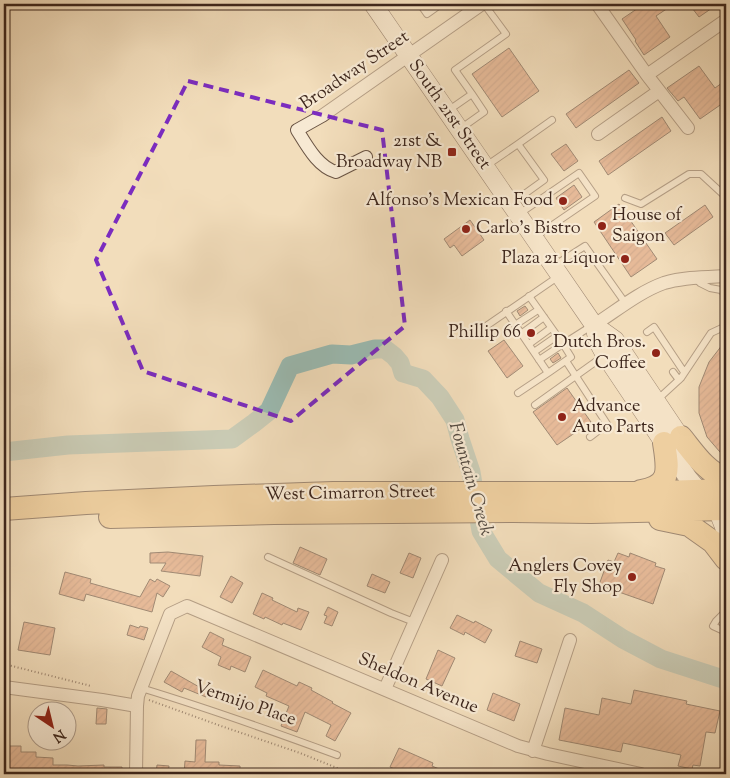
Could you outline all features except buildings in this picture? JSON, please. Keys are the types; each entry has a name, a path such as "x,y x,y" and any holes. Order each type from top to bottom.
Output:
{"highway":[{"path":"631,493 651,489 663,482 666,459 672,440 718,476 718,495"},
{"name":"West Cimarron Street","path":"4,509 86,503 333,493 447,502"},
{"name":"West Cimarron Street","path":"4,524 110,517 274,513 447,502 510,502 631,493 718,495"},
{"name":"West Cimarron Street","path":"510,502 604,511 718,495"},
{"path":"604,511 663,519 689,526 713,542 726,559"}],"main road":[{"name":"South 21st Street","path":"372,4 594,325 615,340 656,401 672,440"},
{"name":"South 21st Street","path":"594,325 598,342 605,355 718,495 726,532"}],"street":[{"name":"Broadway Street","path":"366,157 336,172 329,170 312,153 297,130 322,116 409,56 465,9 483,4"},
{"path":"597,4 647,75 688,128"},
{"path":"647,75 726,20"},
{"path":"598,134 659,91"},
{"path":"594,325 646,292 665,283 687,278 726,276"},
{"path":"385,689 442,560"},
{"name":"Sheldon Avenue","path":"139,697 170,614 187,606 518,746 532,751 641,774"},
{"path":"532,751 570,640"},
{"name":"Vermijo Place","path":"4,687 102,700 139,697"},
{"path":"136,774 139,697"}],"lane":[{"path":"420,4 426,14 441,4"},
{"path":"459,129 484,112 455,70 506,34 483,4"},
{"path":"447,112 472,94"},
{"path":"485,167 552,120"},
{"path":"514,209 544,180 518,144"},
{"path":"514,209 579,173 595,196 534,238"},
{"path":"626,198 641,204 689,174 701,174 726,197"},
{"path":"476,333 529,296 584,246 626,304"},
{"path":"695,278 710,288 721,290 726,296"},
{"path":"518,393 571,357 529,296"},
{"path":"515,325 538,310"},
{"path":"506,311 548,373"},
{"path":"521,334 544,317"},
{"path":"539,360 594,325"},
{"path":"656,401 678,380 711,333 726,326"},
{"path":"647,332 654,327 684,372"},
{"path":"529,344 551,328"},
{"path":"534,352 557,336"},
{"path":"534,405 605,355"},
{"path":"566,361 607,424 590,437"},
{"path":"673,372 678,380"},
{"path":"268,557 414,622"},
{"path":"726,611 713,626 726,632"},
{"name":"Vermijo Place","path":"139,697 198,705 336,755"}],"path":[{"path":"4,664 99,688"},
{"path":"139,697 300,753 352,774"}],"highlighted area":[{"path":"188,81 382,130 405,326 291,421 143,371 96,260"}],"waterway":[{"name":"Fountain Creek","path":"4,452 68,445 232,439 269,411 290,366 332,354 351,355 375,349 385,349 400,363 403,373 423,379 440,397 455,420 471,472 481,531 498,559 539,593 583,613 623,639 661,659 726,680"}],"place":[{"name":"21st & Broadway NB","path":"452,152"},
{"name":"Alfonso's Mexican Food","path":"563,201"},
{"name":"House of Saigon","path":"602,226"},
{"name":"Carlo's Bistro","path":"466,229"},
{"name":"Plaza 21 Liquor","path":"625,259"},
{"name":"Phillip 66","path":"531,333"},
{"name":"Dutch Bros. Coffee","path":"656,353"},
{"name":"Advance Auto Parts","path":"562,417"},
{"name":"Anglers Covey Fly Shop","path":"632,577"}]}
